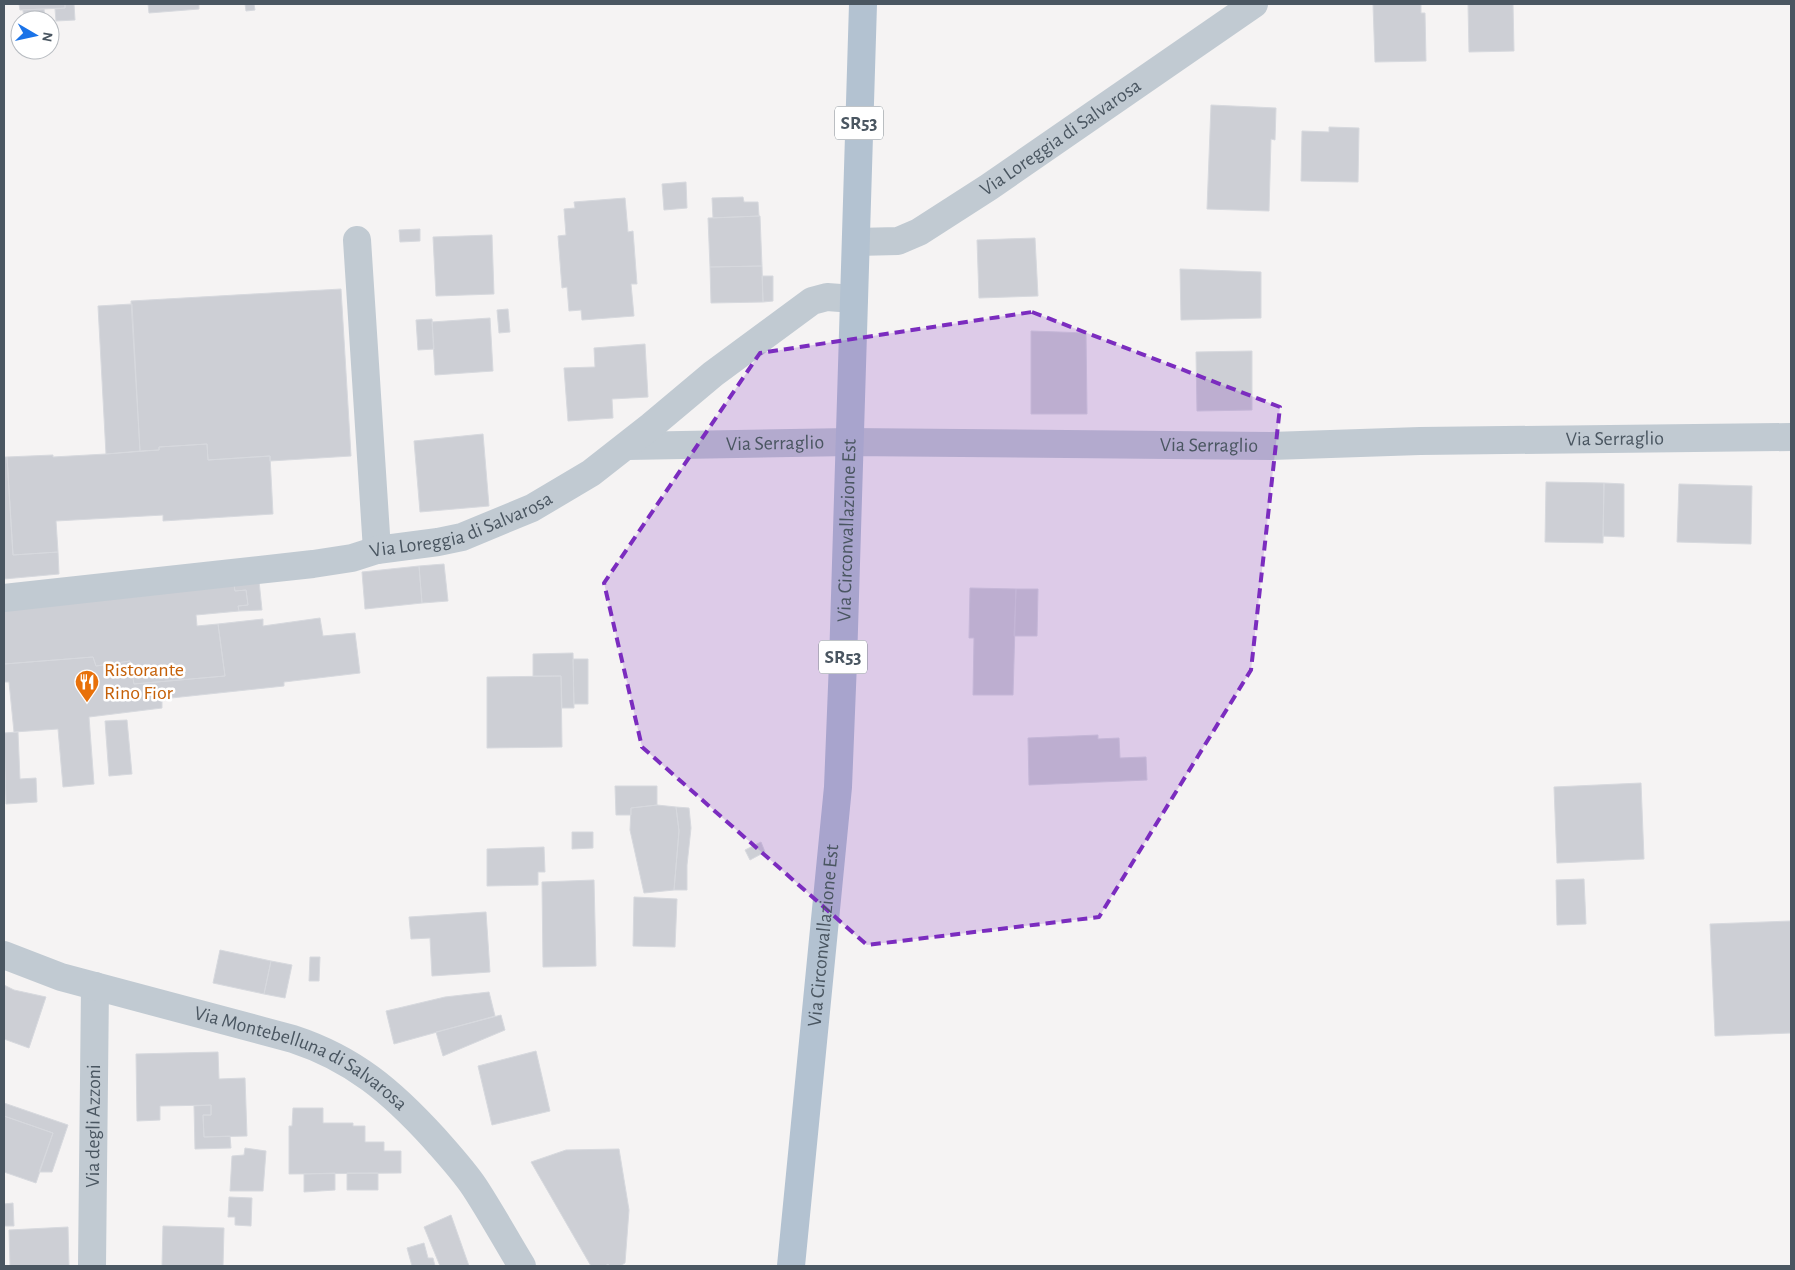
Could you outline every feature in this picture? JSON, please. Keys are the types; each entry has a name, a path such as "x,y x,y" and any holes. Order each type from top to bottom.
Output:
{"main road":[{"name":"Via Circonvallazione Est","path":"791,1266 838,787 863,4"}],"street":[{"name":"Via Loreggia di Salvarosa","path":"856,242 898,242 919,232 988,187 1254,4"},
{"path":"357,240 377,550"},
{"name":"Via Loreggia di Salvarosa","path":"4,598 313,564 352,558 377,550 462,537 532,508 591,473 627,446 713,374 806,305 822,298 854,299"},
{"name":"Via Serraglio","path":"627,446 849,442 1271,446 1420,440 1791,437"},
{"name":"Via Montebelluna di Salvarosa","path":"4,956 61,977 294,1039 325,1050 361,1070 400,1102 460,1168 522,1266"},
{"name":"Via degli Azzoni","path":"92,1266 95,986"}],"highlighted area":[{"path":"1032,312 1280,407 1251,670 1099,917 867,945 642,747 604,583 760,353"}],"building":[{"path":"19,4 65,4 65,8 20,10"},
{"path":"65,4 74,4 75,20 60,21 60,10 55,9 65,8"},
{"path":"148,4 199,4 199,9 149,13"},
{"path":"245,4 254,4 255,10 246,11"},
{"path":"1373,4 1421,4 1421,13 1425,13 1426,61 1375,62"},
{"path":"1468,4 1513,4 1514,51 1469,52"},
{"path":"1211,105 1276,108 1275,140 1271,139 1269,211 1207,209"},
{"path":"1329,127 1359,128 1358,182 1301,181 1302,131 1329,132"},
{"path":"686,182 687,208 664,210 662,184"},
{"path":"743,197 744,202 758,202 759,216 713,218 712,198"},
{"path":"625,198 628,232 633,231 637,284 631,284 634,316 582,320 581,310 569,311 567,287 562,288 558,236 566,235 564,209 575,208 574,202"},
{"path":"760,216 762,266 710,267 708,218"},
{"path":"420,229 420,241 400,242 399,230"},
{"path":"492,235 494,294 436,296 433,237"},
{"path":"1035,238 1038,296 979,298 977,240"},
{"path":"762,266 763,302 711,303 710,267"},
{"path":"1180,269 1261,272 1261,318 1181,320"},
{"path":"762,276 773,276 773,301 763,302"},
{"path":"341,289 351,456 270,461 270,456 208,460 207,444 159,447 159,450 140,451 131,301"},
{"path":"132,304 140,451 106,454 98,306"},
{"path":"508,309 510,332 499,333 497,310"},
{"path":"490,318 493,371 435,375 432,322"},
{"path":"432,319 434,349 418,350 416,320"},
{"path":"1031,331 1086,333 1087,414 1031,414"},
{"path":"645,344 648,397 612,399 613,418 568,421 564,368 595,367 594,348"},
{"path":"1252,351 1252,410 1197,411 1196,352"},
{"path":"483,434 489,506 420,512 414,441"},
{"path":"207,444 208,460 270,456 273,514 163,521 163,515 56,521 58,552 13,555 7,457 106,454 159,450 159,447"},
{"path":"4,457 7,457 13,555 58,552 59,574 4,579"},
{"path":"1546,482 1604,483 1603,543 1545,542"},
{"path":"1604,483 1624,484 1624,537 1603,536"},
{"path":"1679,484 1752,486 1751,544 1677,542"},
{"path":"444,564 448,601 422,603 419,566"},
{"path":"419,566 422,603 365,609 362,572"},
{"path":"259,581 262,610 239,611 238,606 248,605 246,590 235,591 234,585"},
{"path":"234,585 235,591 246,590 248,605 238,606 239,611 196,615 197,626 218,624 225,676 134,684 130,661 96,666 93,657 4,664 4,606"},
{"path":"970,588 1016,589 1013,695 973,695 974,638 969,638"},
{"path":"1016,589 1038,589 1037,636 1014,636"},
{"name":"Ristorante Rino Fior","path":"320,618 323,636 355,633 360,673 284,682 284,686 162,699 162,708 89,717 94,784 63,787 58,729 14,732 9,682 4,682 4,664 93,657 96,666 130,661 134,684 225,676 218,624 263,619 263,626"},
{"path":"573,653 574,708 562,708 561,676 533,676 533,654"},
{"path":"573,659 588,659 588,704 574,704"},
{"path":"561,676 562,747 487,748 487,677"},
{"path":"127,720 132,774 109,776 105,721"},
{"path":"18,732 20,779 36,778 37,802 6,804 4,733"},
{"path":"1098,735 1098,739 1119,738 1120,758 1146,757 1147,780 1029,785 1028,738"},
{"path":"1641,783 1644,859 1557,863 1554,787"},
{"path":"615,786 657,786 657,805 631,808 631,815 616,815"},
{"path":"657,805 676,807 679,831 674,890 644,893 630,830 631,808"},
{"path":"676,807 689,808 691,828 687,865 687,890 674,890 679,831"},
{"path":"572,832 593,832 593,848 572,849"},
{"path":"761,842 765,852 750,860 745,850"},
{"path":"544,847 545,872 538,872 538,885 487,886 487,849"},
{"path":"1584,879 1586,924 1557,925 1556,880"},
{"path":"594,880 596,966 543,967 542,882"},
{"path":"634,897 677,899 675,947 633,946"},
{"path":"486,912 490,972 432,976 430,938 411,939 409,917"},
{"path":"1791,921 1791,1033 1715,1036 1710,924"},
{"path":"220,950 271,961 264,994 213,983"},
{"path":"310,957 320,957 319,981 309,981"},
{"path":"271,961 292,965 285,998 264,994"},
{"path":"4,985 14,990 46,997 29,1048 4,1039"},
{"path":"489,992 495,1016 394,1044 386,1011 445,997"},
{"path":"501,1015 505,1030 443,1056 436,1032"},
{"path":"536,1051 550,1111 492,1125 478,1066"},
{"path":"218,1052 219,1079 245,1078 247,1136 204,1137 203,1115 211,1115 211,1105 160,1106 160,1120 137,1121 136,1054"},
{"path":"4,1103 68,1125 52,1172 39,1172 53,1133 4,1116"},
{"path":"211,1105 211,1115 203,1115 204,1137 230,1136 231,1148 195,1149 194,1106"},
{"path":"293,1108 323,1108 323,1123 353,1123 353,1126 365,1126 365,1142 384,1142 384,1151 401,1151 401,1173 289,1174 289,1126 292,1126"},
{"path":"4,1116 53,1133 36,1183 4,1172"},
{"path":"245,1148 266,1151 263,1191 230,1191 232,1156 244,1155"},
{"path":"619,1149 629,1210 625,1263 620,1266 610,1266 608,1264 605,1266 591,1266 531,1162 566,1150"},
{"path":"335,1173 335,1190 304,1192 304,1174"},
{"path":"347,1173 378,1173 378,1190 347,1190"},
{"path":"229,1197 252,1198 251,1226 235,1225 235,1217 228,1217"},
{"path":"13,1203 14,1226 4,1226 4,1204"},
{"path":"451,1215 469,1266 440,1266 424,1227"},
{"path":"163,1226 224,1228 223,1266 162,1266"},
{"path":"68,1227 69,1266 10,1266 9,1230"},
{"path":"424,1243 428,1258 433,1258 435,1266 412,1266 407,1248"}],"place":[{"name":"Ristorante Rino Fior","path":"87,703"}]}
